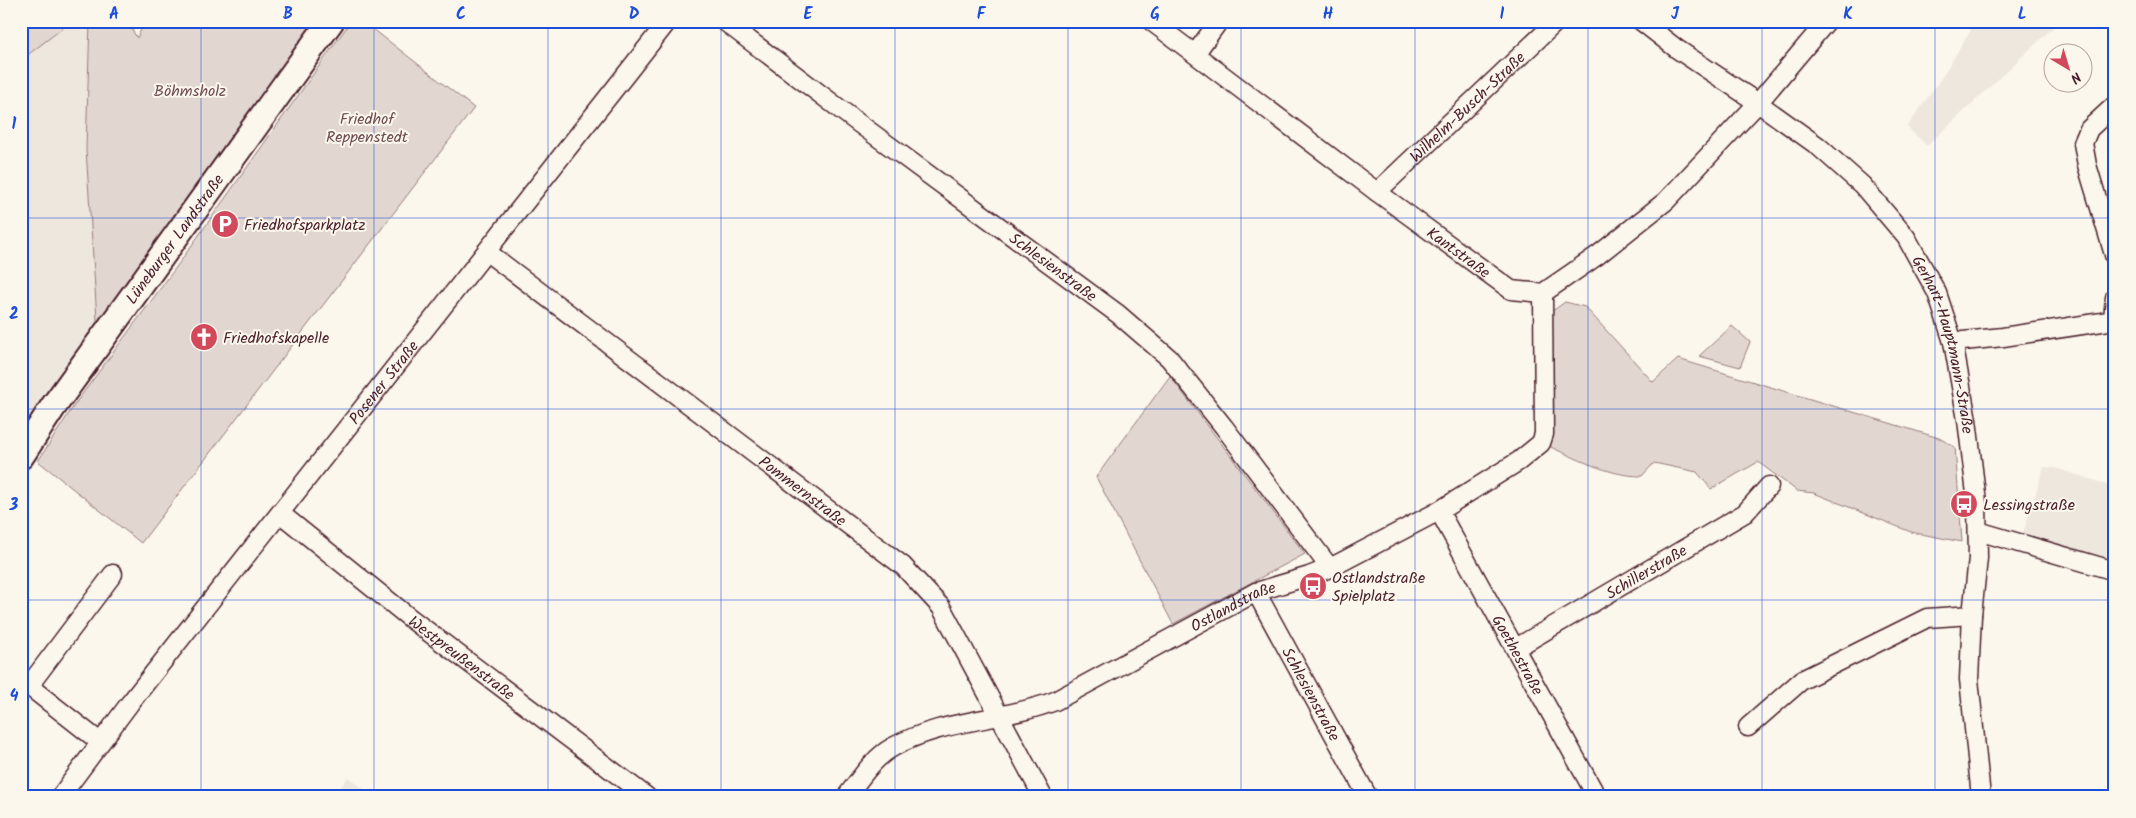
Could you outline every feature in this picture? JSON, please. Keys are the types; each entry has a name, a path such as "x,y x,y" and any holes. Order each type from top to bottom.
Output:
{"main road":[{"name":"Lüneburger Landstraße","path":"21,456 53,407 331,21"}],"street":[{"name":"Posener Straße","path":"60,797 100,742 668,21"},
{"name":"Schlesienstraße","path":"724,21 857,122 1118,314 1169,358 1224,427 1330,568"},
{"name":"Kantstraße","path":"1152,21 1377,192 1511,290 1543,293"},
{"path":"1195,54 1219,21"},
{"name":"Wilhelm-Busch-Straße","path":"1377,192 1557,21"},
{"name":"Gerhart-Hauptmann-Straße","path":"1641,21 1677,49 1758,102 1818,146 1862,185 1906,237 1937,293 1953,342 1972,457 1978,531 1978,558 1972,615 1969,679 1981,797"},
{"path":"1543,293 1598,255 1666,201 1758,102 1827,21"},
{"path":"2115,105 2089,129 2083,143 2115,258"},
{"name":"Pommernstraße","path":"487,252 903,566 941,607 958,634 1043,797"},
{"name":"Ostlandstraße","path":"846,797 870,766 892,747 927,732 1035,708 1056,701 1256,592 1330,568 1439,511 1519,462 1541,443 1545,430 1543,293"},
{"path":"1953,342 2003,337 2114,319 2115,297"},
{"name":"Schillerstraße","path":"1516,648 1745,513 1769,486"},
{"name":"Goethestraße","path":"1439,511 1597,797"},
{"name":"Westpreußenstraße","path":"281,514 410,618 647,797"},
{"path":"1978,531 2115,571"},
{"path":"100,742 35,691 32,686 34,679 113,574"},
{"name":"Schlesienstraße","path":"1256,592 1368,797"},
{"path":"1748,727 1802,680 1811,675 1927,618 1972,615"}],"shaded area":[{"path":"71,21 90,21 86,149 98,335 21,449 21,57"},
{"path":"1963,21 2060,21 1927,146 1907,127 1940,80 1971,30 1962,23"},
{"path":"2044,467 2055,468 2115,487 2115,564 2023,533"},
{"path":"348,777 374,797 333,797"}],"green space":[{"path":"21,21 72,21 21,60"},
{"name":"Böhmsholz","path":"90,21 127,21 137,38 145,21 320,21 98,335 86,149"},
{"name":"Friedhof Reppenstedt","path":"351,21 363,21 474,108 141,543 38,461 75,404 177,266"},
{"path":"1565,302 1585,307 1653,382 1678,359 1939,438 1955,447 1962,542 1911,532 1814,493 1797,491 1758,462 1711,489 1697,472 1654,463 1642,476 1617,473 1592,465 1546,445 1551,312"},
{"path":"1732,326 1750,342 1740,367 1699,356"},
{"path":"1170,376 1305,554 1173,624 1096,477"}],"place":[{"name":"Friedhofsparkplatz","path":"225,224"},
{"name":"Friedhofskapelle","path":"204,337"},
{"name":"Lessingstraße","path":"1964,504"},
{"name":"Ostlandstraße Spielplatz","path":"1313,586"}]}
